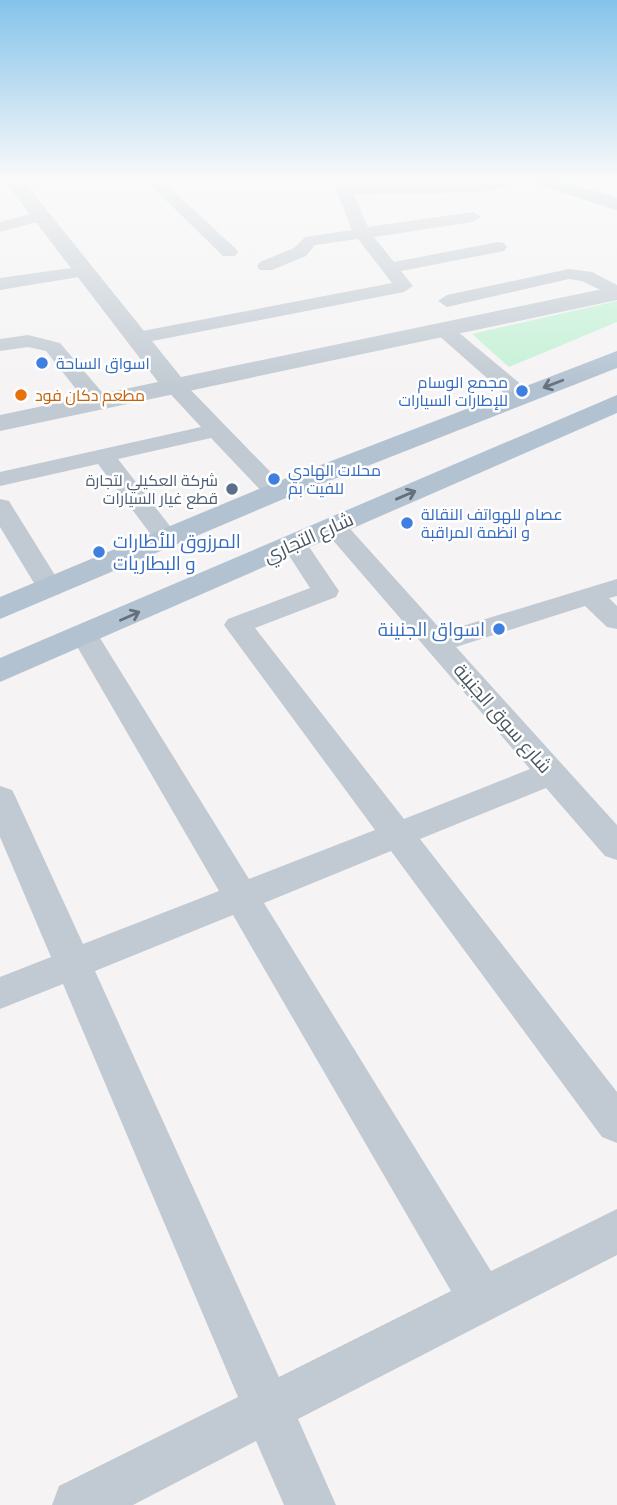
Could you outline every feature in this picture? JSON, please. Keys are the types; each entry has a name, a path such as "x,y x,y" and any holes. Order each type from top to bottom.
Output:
{"main road":[{"path":"0,609 276,492 617,359"},
{"name":"شارع التجاري","path":"0,671 617,403"}],"street":[{"path":"67,248 175,387 276,492"},
{"path":"225,248 229,252"},
{"path":"266,266 300,252 302,248"},
{"path":"137,338 404,286 373,248"},
{"path":"388,268 492,248"},
{"path":"0,284 85,271"},
{"path":"447,301 569,274 586,276 617,293"},
{"path":"0,423 617,293"},
{"path":"444,330 521,396"},
{"path":"1,342 28,341 53,347 99,403"},
{"path":"0,479 216,430"},
{"path":"103,455 167,539"},
{"path":"0,506 50,588"},
{"name":"شارع سوق الجنينة","path":"334,526 617,847"},
{"path":"294,543 326,591 238,625 617,1124"},
{"path":"438,643 617,587"},
{"path":"590,596 617,621"},
{"path":"85,636 482,1300"},
{"path":"0,993 552,773"},
{"path":"0,799 310,1505"},
{"path":"78,1505 617,1231"}],"green space":[{"path":"617,301 617,322 509,367 472,334"}],"place":[{"name":"اسواق الساحة","path":"42,363"},
{"name":"مجمع الوسام للإطارات السيارات","path":"522,391"},
{"name":"مطعم دكان فود","path":"21,395"},
{"name":"محلات الهادي للفيت بم","path":"274,479"},
{"name":"شركة العكيلي لتجارة قطع غيار السيارات","path":"232,489"},
{"name":"عصام للهواتف النقالة و انظمة المراقبة","path":"407,523"},
{"name":"المرزوق للأطارات و البطاريات","path":"99,552"},
{"name":"اسواق الجنينة","path":"499,629"}]}
